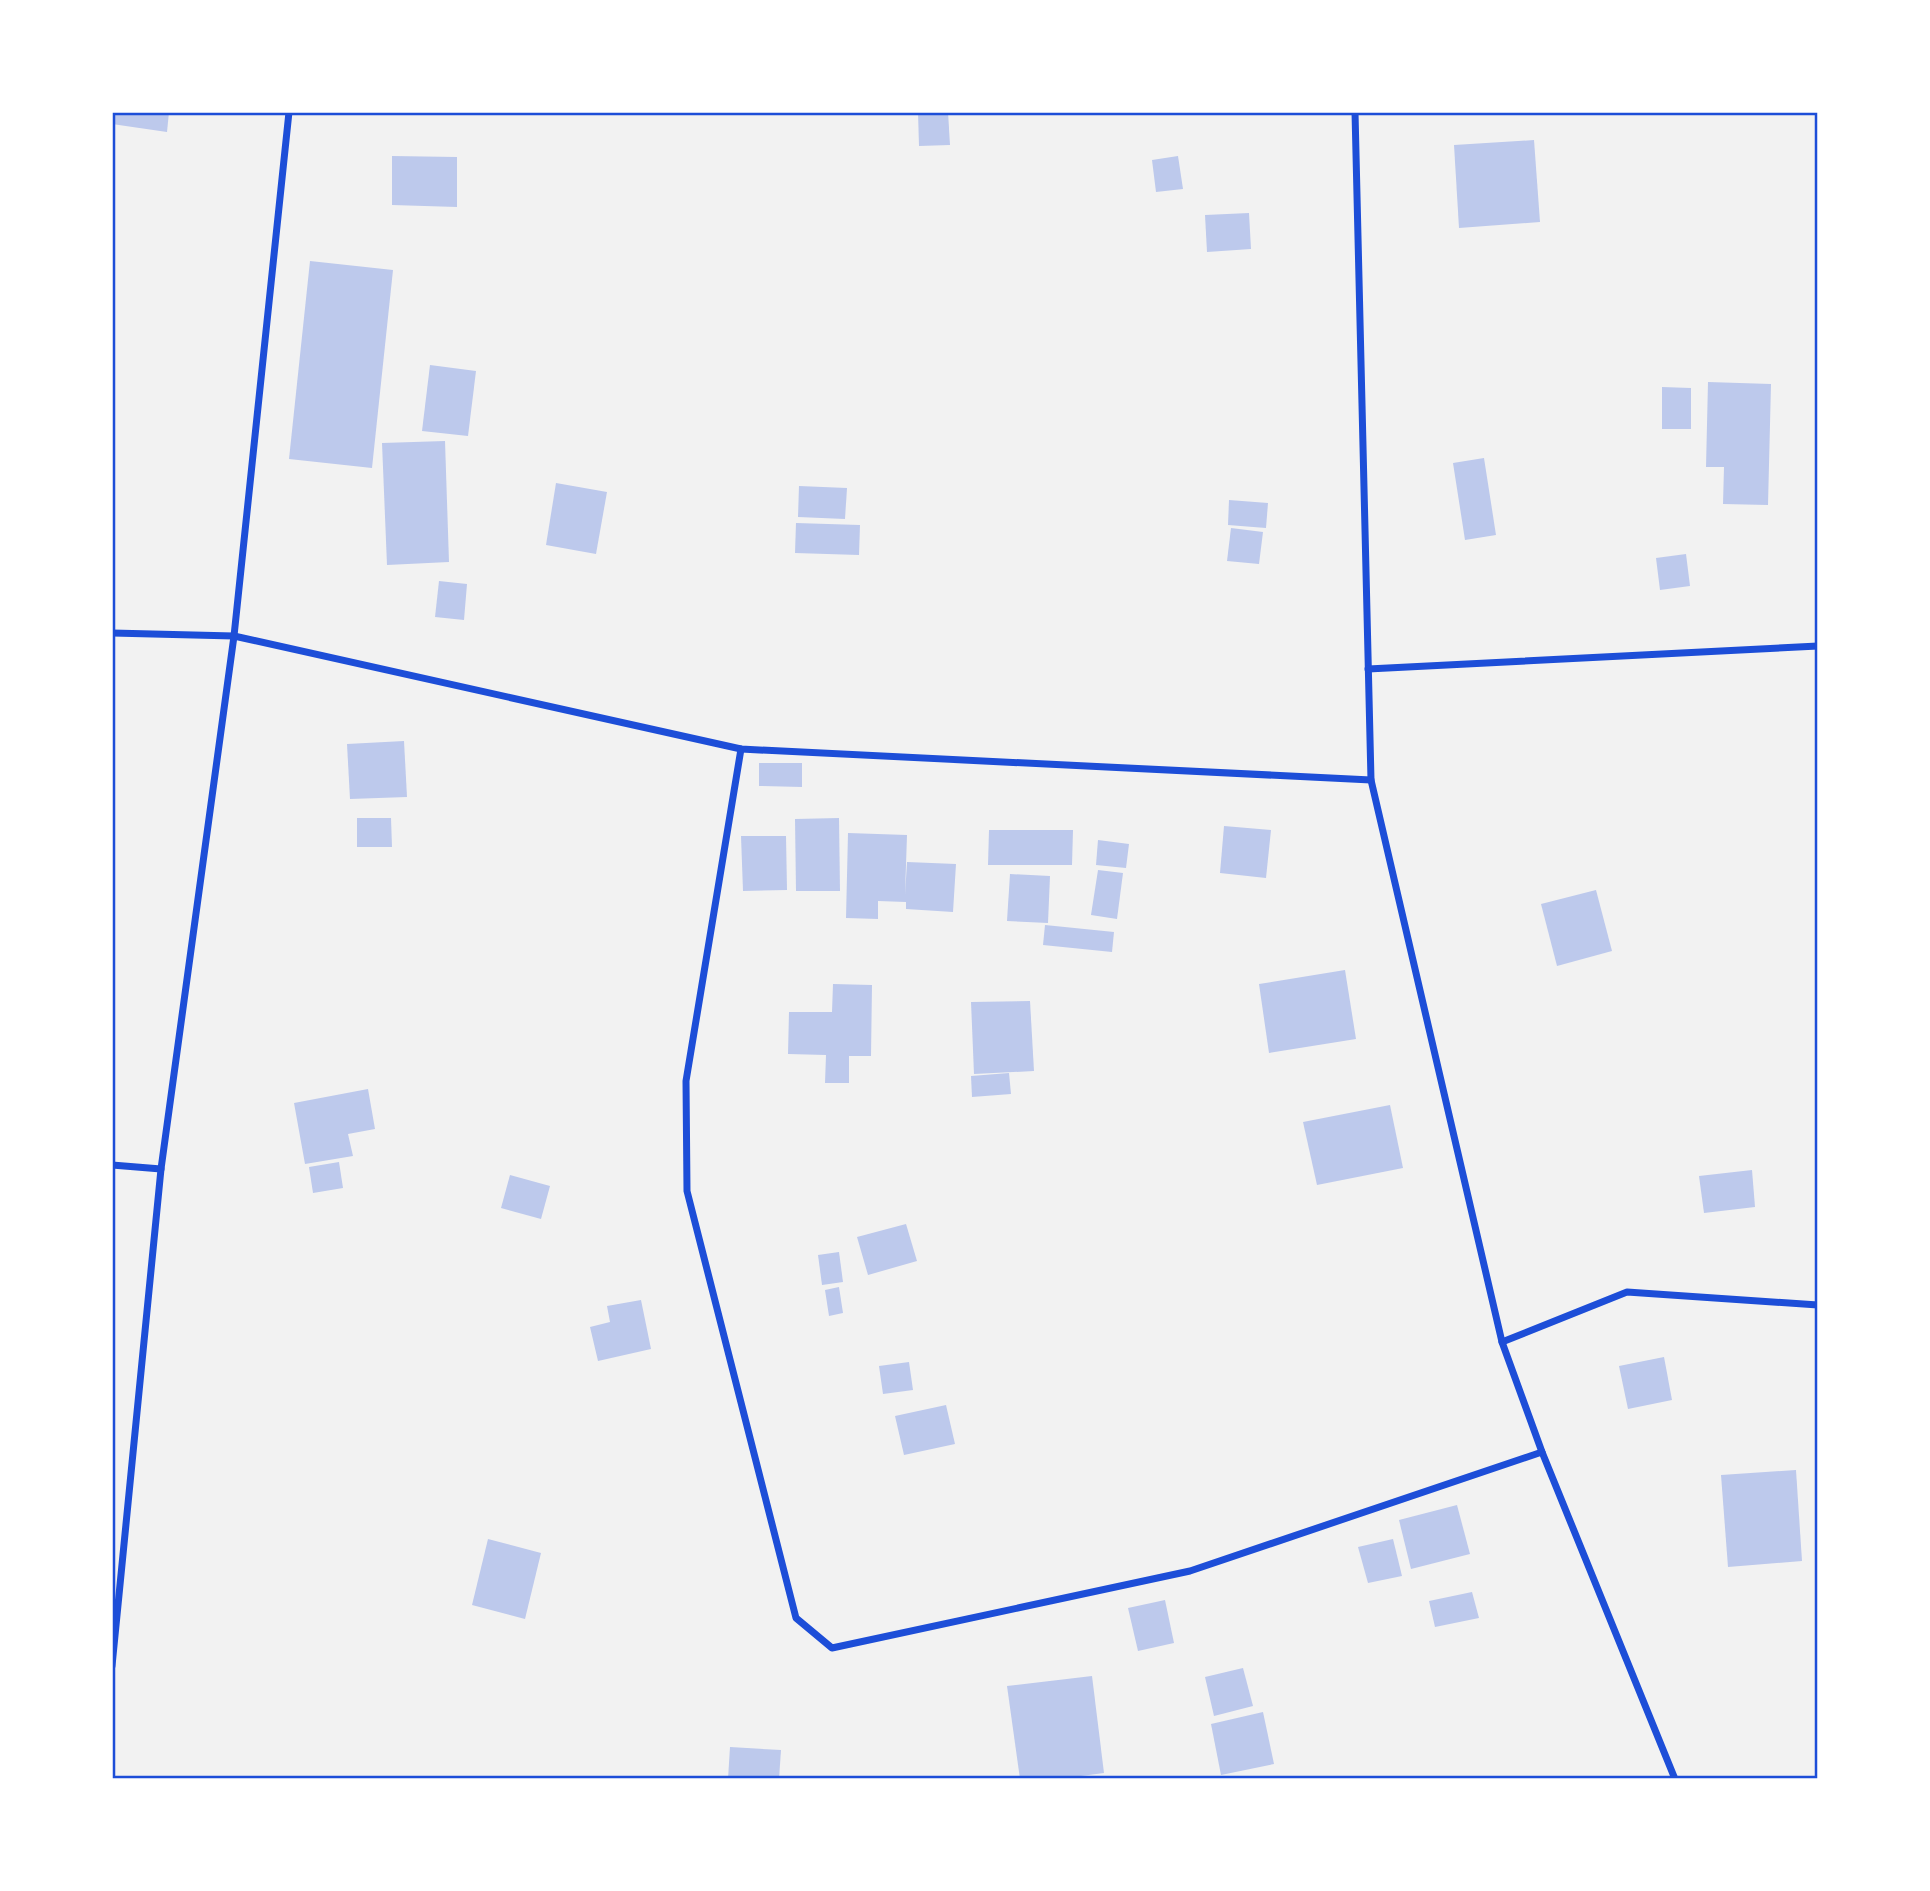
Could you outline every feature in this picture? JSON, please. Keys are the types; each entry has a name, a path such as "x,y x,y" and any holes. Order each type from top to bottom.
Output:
{"street":[{"path":"112,1666 161,1169 234,636 289,112"},
{"path":"1355,112 1371,780 1502,1342 1542,1452 1675,1779"},
{"path":"112,634 234,636 741,748 1371,780"},
{"path":"1368,669 1818,646"},
{"path":"741,748 687,1081 687,1191 796,1618 832,1648 1190,1572 1542,1452"},
{"path":"112,1165 161,1169"},
{"path":"1502,1342 1627,1292 1818,1306"}],"building":[{"path":"113,112 169,112 167,132 112,124"},
{"path":"918,112 948,112 950,145 919,146"},
{"path":"1534,140 1540,222 1459,228 1454,145"},
{"path":"392,156 457,157 457,207 392,205"},
{"path":"1178,156 1183,189 1156,192 1152,160"},
{"path":"1249,213 1251,249 1207,252 1205,215"},
{"path":"310,261 393,270 372,468 289,459"},
{"path":"430,365 476,371 468,436 422,431"},
{"path":"1708,382 1771,384 1768,505 1723,504 1724,467 1706,467"},
{"path":"1662,387 1691,388 1691,429 1662,429"},
{"path":"445,441 449,562 387,565 382,443"},
{"path":"1484,458 1496,535 1465,540 1453,463"},
{"path":"556,483 607,492 596,554 546,545"},
{"path":"799,486 847,488 845,519 798,517"},
{"path":"1229,500 1268,503 1266,528 1228,525"},
{"path":"796,523 860,525 859,555 795,553"},
{"path":"1231,528 1263,532 1259,564 1227,561"},
{"path":"1686,554 1690,586 1660,590 1656,558"},
{"path":"439,581 467,584 464,620 435,617"},
{"path":"404,741 407,797 350,799 347,744"},
{"path":"759,763 802,763 802,787 759,786"},
{"path":"357,818 391,818 392,847 357,847"},
{"path":"839,818 840,891 796,891 795,819"},
{"path":"1224,826 1271,830 1266,878 1220,873"},
{"path":"989,830 1073,830 1072,865 988,865"},
{"path":"848,833 907,835 905,895 907,862 956,864 953,912 906,909 906,902 878,901 878,919 846,918"},
{"path":"741,836 786,836 787,890 743,891"},
{"path":"1098,840 1129,844 1126,868 1096,865"},
{"path":"1098,870 1123,873 1117,919 1091,915"},
{"path":"1010,874 1050,876 1048,923 1007,921"},
{"path":"1596,890 1612,951 1557,966 1541,904"},
{"path":"1045,925 1114,932 1112,952 1043,945"},
{"path":"1345,970 1356,1039 1269,1053 1259,984"},
{"path":"833,984 872,985 871,1056 849,1056 849,1083 825,1083 826,1055 788,1054 789,1012 832,1012"},
{"path":"1030,1001 1034,1071 974,1074 971,1002"},
{"path":"1009,1073 1011,1094 972,1097 971,1076"},
{"path":"368,1089 375,1129 348,1134 353,1156 305,1164 294,1103"},
{"path":"1390,1105 1403,1168 1317,1185 1303,1122"},
{"path":"339,1162 343,1188 313,1193 309,1167"},
{"path":"1752,1170 1755,1207 1704,1213 1699,1176"},
{"path":"510,1175 550,1186 541,1219 501,1208"},
{"path":"906,1224 917,1261 868,1275 857,1237"},
{"path":"839,1252 843,1282 822,1285 818,1255"},
{"path":"839,1287 843,1313 829,1316 825,1290"},
{"path":"641,1300 651,1349 598,1361 590,1327 610,1322 607,1306"},
{"path":"1664,1357 1672,1400 1628,1409 1619,1366"},
{"path":"909,1362 913,1390 883,1394 879,1366"},
{"path":"946,1405 955,1444 904,1455 895,1416"},
{"path":"1796,1470 1802,1561 1728,1567 1721,1475"},
{"path":"1457,1505 1470,1554 1411,1569 1399,1520"},
{"path":"488,1539 541,1553 525,1619 472,1605"},
{"path":"1393,1539 1402,1576 1368,1583 1358,1547"},
{"path":"1472,1592 1479,1618 1435,1627 1429,1601"},
{"path":"1165,1600 1174,1643 1138,1651 1128,1608"},
{"path":"1243,1668 1253,1706 1214,1716 1205,1677"},
{"path":"1092,1676 1104,1773 1058,1779 1020,1779 1007,1686"},
{"path":"1263,1712 1274,1764 1221,1775 1211,1724"},
{"path":"730,1747 781,1750 779,1779 728,1779"}]}
